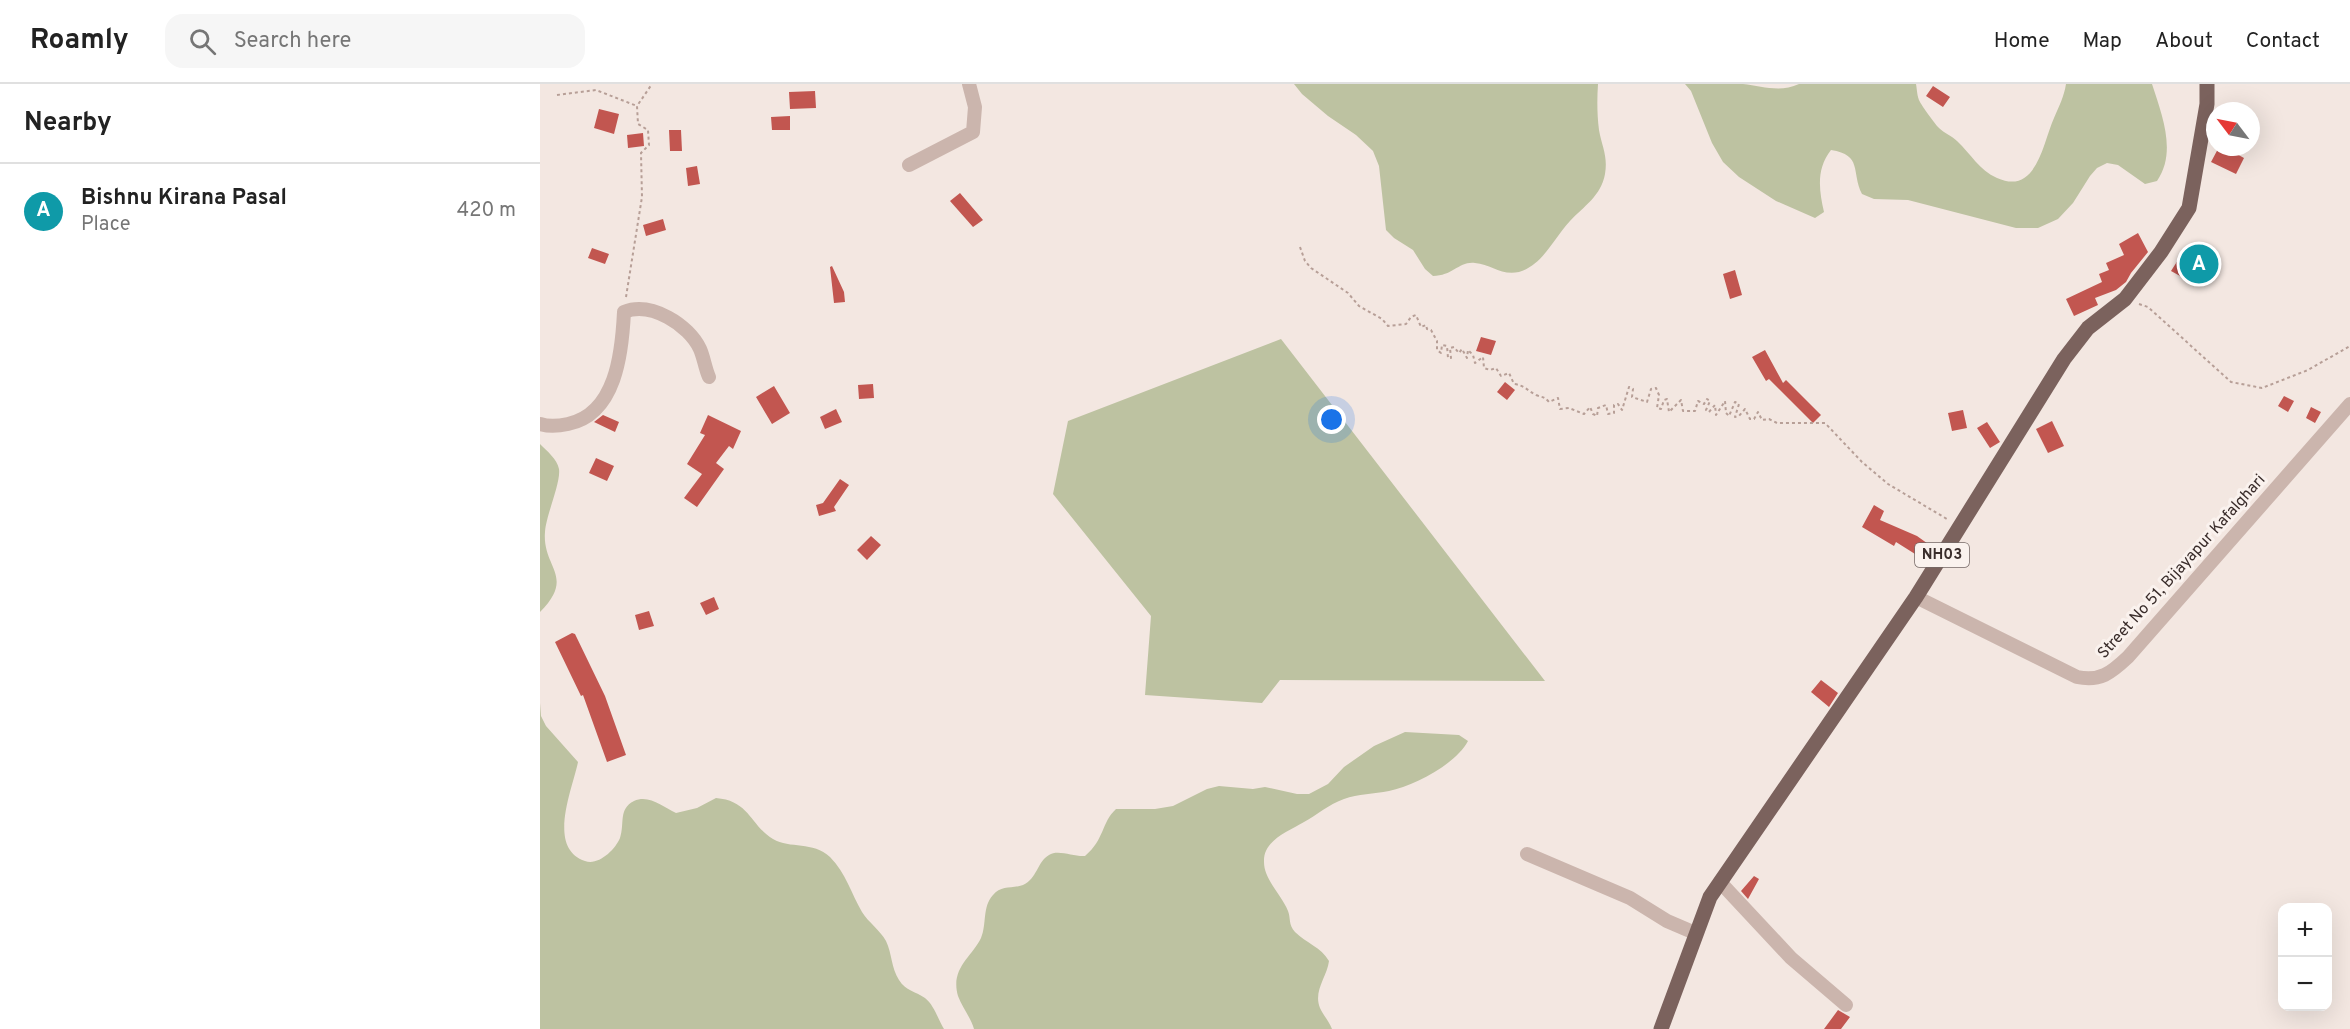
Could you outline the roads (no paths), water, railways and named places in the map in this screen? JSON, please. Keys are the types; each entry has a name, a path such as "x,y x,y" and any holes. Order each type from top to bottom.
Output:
{"main road":[{"name":"NH03","path":"1661,1029 1707,903 1720,882 1916,597 2064,359 2088,328 2125,299 2161,252 2189,207 2207,104 2207,84"}],"street":[{"path":"909,165 973,132 975,107 969,84"},
{"path":"540,424 563,426 580,422 599,407 609,390 617,368 624,312 630,309 644,309 659,314 684,328 700,350 709,377"},
{"name":"Street No 51, Bijayapur Kafalghari","path":"1916,597 2077,677 2090,680 2102,678 2128,657 2350,404"},
{"path":"1527,854 1609,888 1667,921 1695,933"},
{"path":"1720,882 1791,958 1846,1005"}],"place":[{"name":"Bishnu Kirana Pasal","path":"2199,264"}]}
